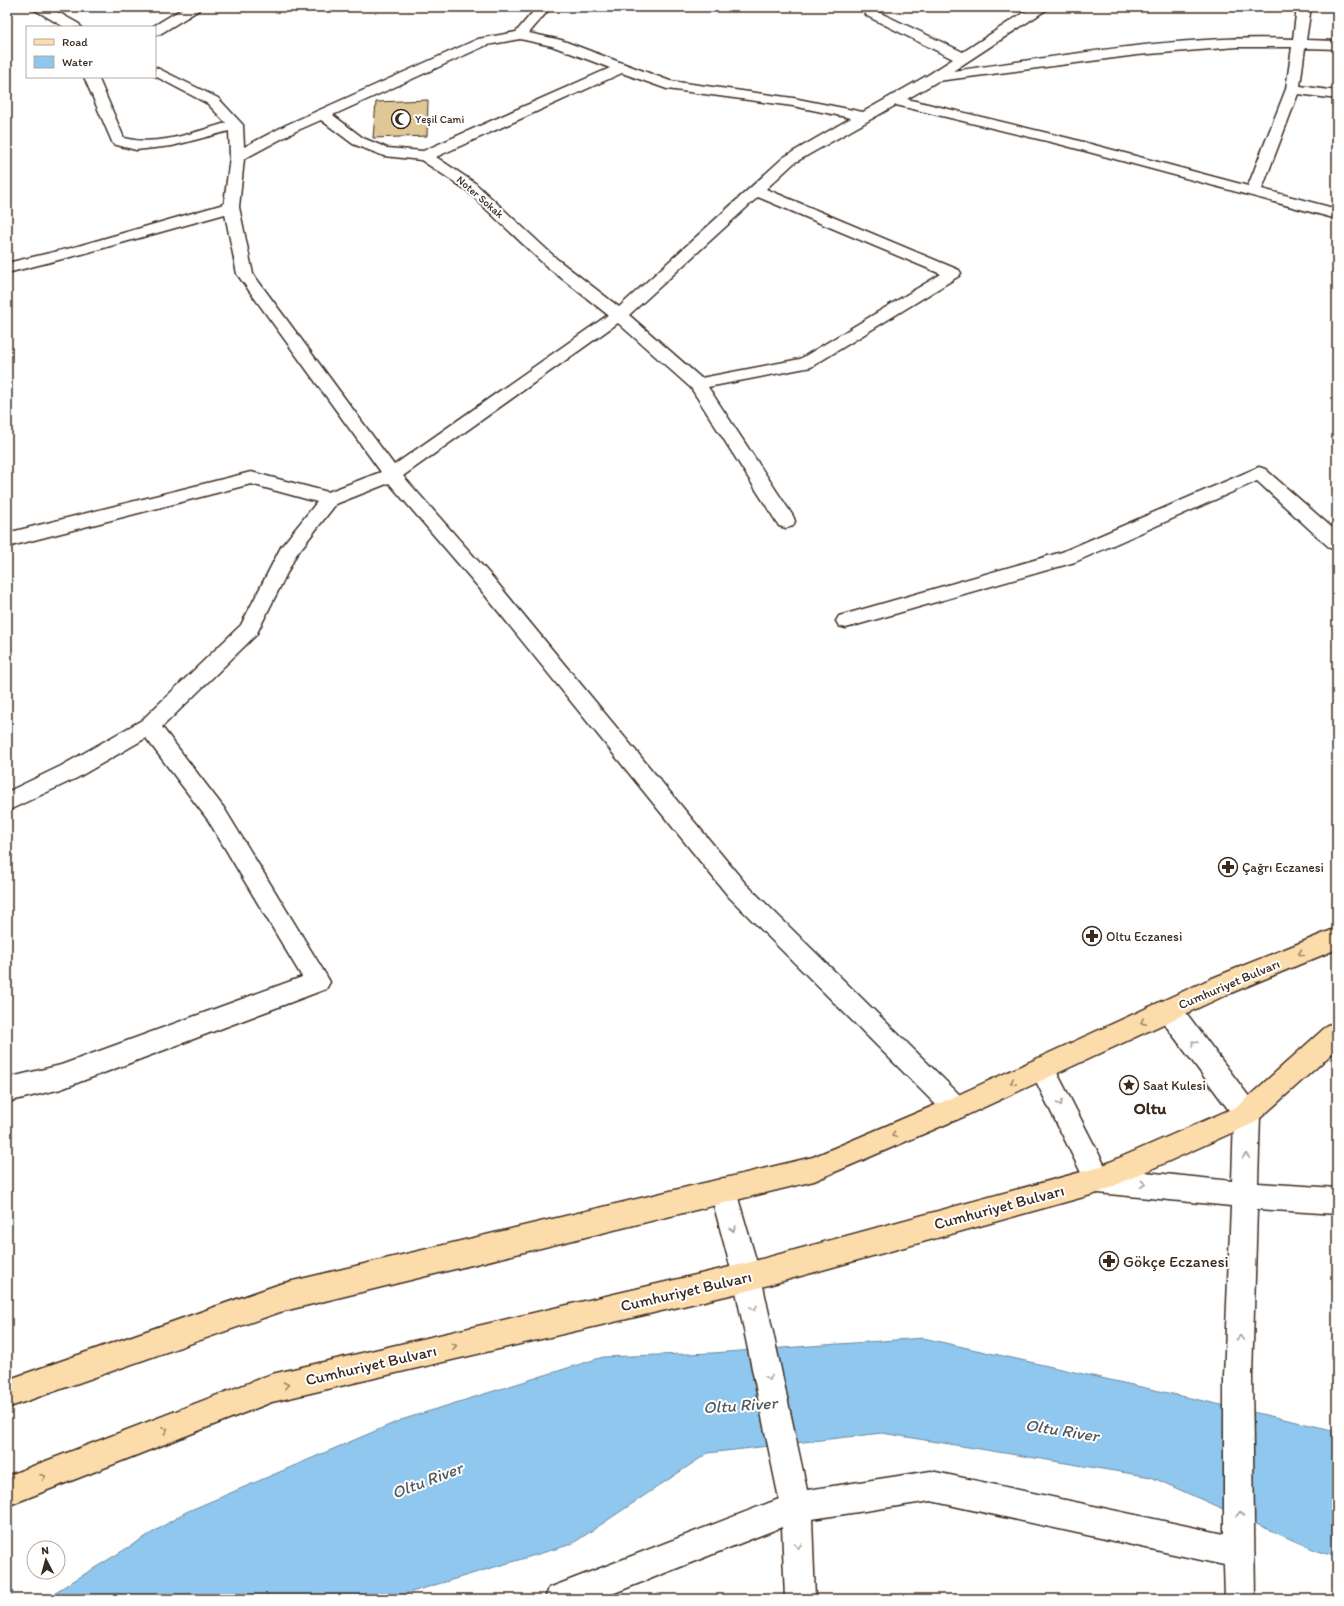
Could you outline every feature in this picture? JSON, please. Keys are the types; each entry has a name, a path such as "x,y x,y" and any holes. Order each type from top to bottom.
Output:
{"main road":[{"name":"Cumhuriyet Bulvarı","path":"7,1394 280,1298 814,1169 956,1108 1218,987 1337,938"},
{"name":"Cumhuriyet Bulvarı","path":"7,1491 272,1388 747,1276 1098,1180 1247,1114 1337,1033"}],"street":[{"path":"40,7 72,26"},
{"path":"156,30 194,7"},
{"path":"520,35 544,7"},
{"path":"7,802 69,772 149,726 249,630 288,552 329,499 392,475 619,315 789,160 933,78 1041,7"},
{"path":"1254,191 1293,89 1304,7"},
{"path":"872,13 963,58"},
{"path":"237,157 291,128 483,42 520,35 556,43 667,85 794,102 865,116"},
{"path":"933,78 1185,46 1300,42 1337,45"},
{"path":"425,156 622,68"},
{"path":"156,72 213,100 236,125 237,157 231,207 245,274 392,475 487,584 737,890 956,1108"},
{"path":"91,78 118,141 136,146 172,142 236,125"},
{"path":"1293,89 1337,95"},
{"path":"894,100 1063,141 1337,214"},
{"name":"Noter Sokak","path":"323,114 358,141 384,152 425,156 470,186 551,262 619,315 697,384 786,521"},
{"path":"697,384 805,363 953,273 755,190"},
{"path":"7,268 76,251 231,207"},
{"path":"846,621 1068,558 1259,473 1337,543"},
{"path":"7,540 251,478 329,499"},
{"path":"7,1090 61,1076 318,982 216,814 149,726"},
{"path":"1169,1010 1247,1114 1238,1377 1240,1599"},
{"path":"1042,1069 1098,1180 1337,1201"},
{"path":"723,1191 747,1276 796,1507 800,1599"},
{"path":"560,1599 796,1507 931,1486 1240,1554"}],"water":[{"name":"Oltu River","path":"923,1338 1337,1431 1337,1557 1317,1551 1151,1477 882,1433 708,1453 572,1544 388,1599 44,1599 186,1512 401,1420 603,1357 712,1353"}],"building":[{"name":"Yeşil Cami","path":"428,100 427,136 373,138 376,102"}],"place":[{"name":"Yeşil Cami","path":"401,119"},
{"name":"Çağrı Eczanesi","path":"1228,867"},
{"name":"Oltu Eczanesi","path":"1092,936"},
{"name":"Saat Kulesi","path":"1129,1085"},
{"name":"Gökçe Eczanesi","path":"1109,1261"}],"district":[{"name":"Oltu","path":"1150,1108"}]}
